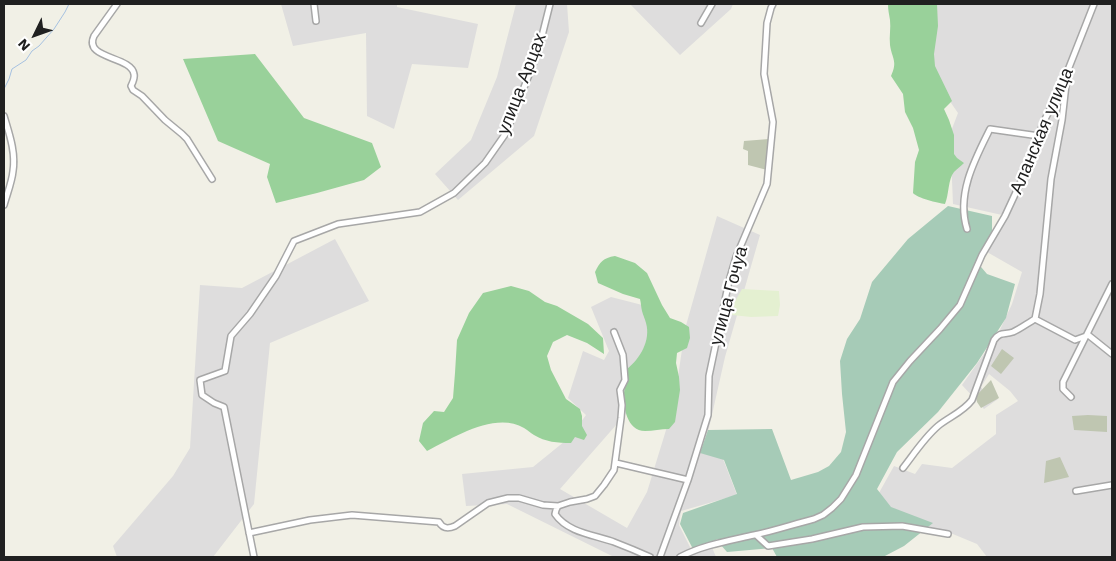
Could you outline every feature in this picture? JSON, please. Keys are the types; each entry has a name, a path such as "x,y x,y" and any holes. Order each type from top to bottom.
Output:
{"street":[{"path":"118,4 94,36 92,40 93,46 102,54 125,64 133,70 135,78 132,86 133,90 142,96 171,126 182,134 212,179"},
{"path":"314,4 316,21"},
{"name":"улица Арцах","path":"249,533 224,407 202,395 200,380 225,371 231,336 250,314 276,276 294,241 338,224 420,212 454,193 485,163 506,133 538,52 550,4"},
{"path":"701,23 712,4"},
{"name":"улица Гочуа","path":"660,557 688,480 708,415 709,376 729,281 736,257 767,184 773,122 764,74 767,23 774,4"},
{"name":"Аланская улица","path":"680,557 713,544 756,535 814,519 832,508 841,499 856,475 893,382 960,305 982,255 1005,216 1024,175 1044,121 1057,96 1094,4"},
{"path":"902,468 934,430 968,406 972,400 994,340 1003,333 1012,333 1035,319 1040,294 1051,179 1062,120 1068,70"},
{"path":"4,116 14,160 14,170 4,205"},
{"path":"967,229 964,220 963,202 967,183 977,155 990,129 1039,136"},
{"path":"1071,397 1063,389 1063,382 1112,284"},
{"path":"1035,319 1075,340 1087,335"},
{"path":"254,557 249,533 310,520 352,515 439,522 441,526 450,528 488,503 508,498 519,498 543,505 558,506 595,496 610,477 616,463 622,405 620,390 625,380 623,354 614,332"},
{"path":"1087,335 1112,354"},
{"path":"616,463 688,480"},
{"path":"1076,491 1112,485"},
{"path":"558,506 555,514 565,524 650,557"},
{"path":"756,535 768,546 812,540 863,527 902,526 948,534"}],"shaded area":[{"path":"281,4 397,4 397,7 478,24 468,68 412,64 394,129 367,116 366,33 293,46"},
{"path":"516,4 567,4 569,32 534,136 458,200 435,174 471,140 497,77"},
{"path":"630,4 733,4 731,9 680,55"},
{"path":"933,4 1112,4 1112,557 987,557 977,544 948,532 916,523 875,500 894,466 915,474 922,464 952,468 996,434 996,415 1018,401 1010,391 989,374 981,387 984,392 993,389 998,399 984,409 962,385 998,334 1012,304 1022,272 987,252 1002,215 953,204 950,134 958,113 929,71"},
{"path":"769,139 767,170 748,165 748,151 743,149 744,141"},
{"path":"948,206 992,216 992,231 976,261 987,274 1015,284 1006,318 977,363 938,412 897,452 877,489 891,507 933,523 904,546 883,557 777,557 772,548 727,552 718,539 693,549 680,524 683,513 737,494 724,460 700,453 708,430 772,429 791,480 818,472 829,466 841,452 846,432 840,361 847,339 860,319 872,282 908,239"},
{"path":"717,216 760,235 725,357 709,428 700,451 723,459 737,495 681,511 679,525 693,553 711,545 716,557 614,557 507,504 466,506 462,474 533,467 570,437 586,415 568,398 583,351 604,360 609,351 591,307 611,297 654,308 631,408 560,489 627,528 647,492 674,404 685,329"},
{"path":"335,239 369,301 270,343 254,504 213,557 117,557 113,546 173,476 190,448 200,285 242,288"},
{"path":"742,289 779,291 780,305 778,316 751,317 732,315 734,303"},
{"path":"1002,349 1014,358 1001,374 991,366"},
{"path":"991,380 999,398 981,408 976,396"},
{"path":"1072,416 1107,416 1107,432 1074,430"},
{"path":"1060,457 1069,477 1044,483 1046,461"}],"green space":[{"path":"888,4 937,4 938,26 934,54 935,66 952,101 944,109 954,135 954,154 964,163 952,175 945,204 913,193 915,162 919,150 913,128 905,112 903,94 891,76 894,63 890,45"},
{"path":"255,54 304,118 372,143 381,167 364,180 276,203 267,177 270,164 218,141 183,59"},
{"path":"615,256 635,263 647,273 670,318 689,327 690,338 687,348 677,353 676,363 680,390 675,422 669,429 639,430 630,423 625,411 624,393 627,369 643,349 646,342 647,329 640,299 598,283 595,272 602,261"},
{"path":"511,286 529,291 545,302 557,306 588,324 603,338 604,354 587,343 567,335 553,342 547,356 551,370 566,399 580,409 582,426 587,435 584,440 575,437 571,443 556,442 547,441 513,424 487,424 474,428 427,451 419,441 423,423 434,411 444,412 453,398 457,340 469,313 483,293"}],"waterway":[{"path":"4,89 12,69 26,60 32,51 54,29 69,4"}]}
